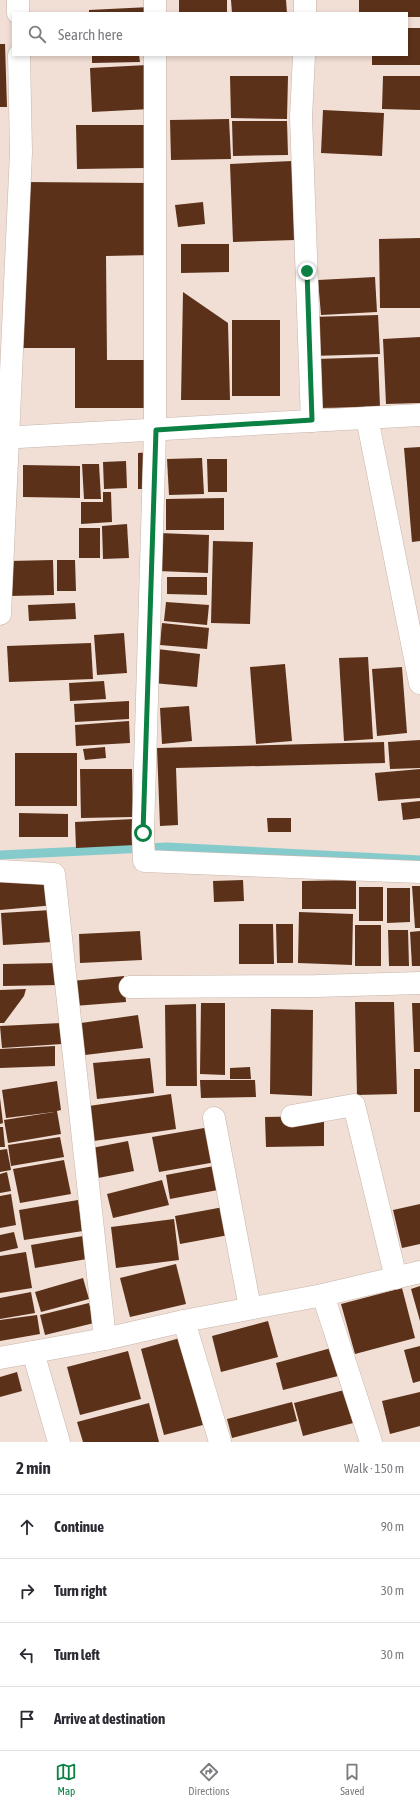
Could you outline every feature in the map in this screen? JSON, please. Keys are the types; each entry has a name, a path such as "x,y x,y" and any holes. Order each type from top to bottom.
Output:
{"street":[{"path":"18,0 18,12"},
{"path":"155,0 155,12"},
{"path":"305,0 305,12"},
{"path":"0,614 4,438 21,152 19,56"},
{"path":"155,56 156,430 143,833 144,861 420,872"},
{"path":"304,56 301,117 312,420"},
{"path":"4,438 420,415"},
{"path":"367,418 412,594 420,683"},
{"path":"0,871 54,874 105,1339"},
{"path":"130,987 317,986 420,983"},
{"path":"292,1116 354,1105 396,1278"},
{"path":"214,1118 250,1308"},
{"path":"0,1358 105,1339 184,1321 323,1295 420,1272"},
{"path":"323,1295 371,1442"},
{"path":"184,1321 220,1442"},
{"path":"33,1352 60,1442"}],"building":[{"path":"179,0 227,0 227,12 179,12"},
{"path":"231,0 286,0 287,12 232,12"},
{"path":"359,0 420,0 420,17 408,17 408,12 359,12"},
{"path":"150,7 150,12 89,12 89,10"},
{"path":"408,28 420,28 420,65 372,65 372,56 408,56"},
{"path":"0,44 5,44 7,107 0,107"},
{"path":"92,56 139,56 140,62 92,63"},
{"path":"147,65 150,109 92,112 90,68"},
{"path":"230,76 288,76 287,119 231,118"},
{"path":"383,76 420,76 420,110 382,109"},
{"path":"323,110 384,113 382,156 321,153"},
{"path":"229,119 231,159 171,160 170,120"},
{"path":"232,121 287,121 288,155 233,156"},
{"path":"76,125 145,125 146,168 77,169"},
{"path":"292,161 295,240 233,242 230,164"},
{"path":"23,182 152,183 152,255 106,256 107,360 147,360 147,408 75,408 75,348 23,348"},
{"path":"203,202 205,224 178,227 175,205"},
{"path":"420,238 420,308 380,308 379,239"},
{"path":"181,244 229,244 229,272 181,273"},
{"path":"375,277 377,312 321,315 318,280"},
{"path":"183,292 228,323 230,400 181,400"},
{"path":"378,315 380,354 312,356 311,317"},
{"path":"232,320 280,320 280,396 232,396"},
{"path":"420,337 420,403 386,404 383,339"},
{"path":"378,357 380,407 318,408 316,359"},
{"path":"420,447 420,541 412,542 404,448"},
{"path":"152,452 153,489 138,489 138,453"},
{"path":"202,458 204,494 169,495 167,459"},
{"path":"207,459 227,459 227,492 208,492"},
{"path":"126,461 127,488 104,489 103,462"},
{"path":"82,464 99,464 101,499 84,499"},
{"path":"23,465 80,466 80,498 23,497"},
{"path":"103,492 111,492 112,522 81,524 81,502 103,502"},
{"path":"224,498 224,530 166,530 166,499"},
{"path":"127,524 129,558 103,559 102,526"},
{"path":"79,528 100,528 100,558 79,558"},
{"path":"159,533 209,535 208,573 158,571"},
{"path":"213,541 253,542 250,624 211,623"},
{"path":"53,560 54,595 9,596 9,561"},
{"path":"57,560 75,560 76,591 57,591"},
{"path":"167,577 207,577 207,595 167,594"},
{"path":"166,602 209,605 207,625 164,621"},
{"path":"75,603 76,619 29,621 28,605"},
{"path":"162,623 209,628 207,649 160,645"},
{"path":"124,633 127,673 97,675 94,635"},
{"path":"91,643 93,679 9,682 7,646"},
{"path":"157,649 200,654 197,687 153,683"},
{"path":"368,657 373,739 344,741 339,658"},
{"path":"285,664 292,741 256,744 250,667"},
{"path":"402,667 407,733 377,736 372,669"},
{"path":"104,681 106,699 70,701 69,683"},
{"path":"129,701 129,719 75,722 74,704"},
{"path":"189,706 192,741 162,744 160,708"},
{"path":"129,721 130,743 76,746 75,725"},
{"path":"420,740 420,768 390,769 388,742"},
{"path":"384,742 385,763 176,768 178,825 160,826 157,748"},
{"path":"105,747 106,758 85,760 83,749"},
{"path":"15,753 77,753 77,806 15,806"},
{"path":"80,769 132,769 133,817 81,818"},
{"path":"420,769 420,798 378,801 375,773"},
{"path":"420,801 420,818 403,820 401,803"},
{"path":"19,813 68,814 68,837 19,837"},
{"path":"267,818 291,818 291,832 268,832"},
{"path":"134,819 135,845 76,848 75,822"},
{"path":"52,878 55,905 0,910 0,882"},
{"path":"243,880 244,901 214,902 213,881"},
{"path":"356,880 356,909 302,909 302,881"},
{"path":"412,886 420,886 420,928 415,928"},
{"path":"359,887 383,887 383,921 359,921"},
{"path":"387,888 410,888 410,922 387,923"},
{"path":"51,910 53,942 3,945 1,913"},
{"path":"299,912 353,914 352,965 298,963"},
{"path":"239,924 273,924 274,964 239,964"},
{"path":"276,924 293,924 293,963 277,963"},
{"path":"355,925 381,925 381,966 355,966"},
{"path":"388,930 408,930 409,966 389,966"},
{"path":"140,931 142,960 80,963 79,934"},
{"path":"420,931 420,966 412,966 410,932"},
{"path":"59,963 59,985 3,986 3,964"},
{"path":"124,976 126,1002 74,1006 72,981"},
{"path":"26,989 24,996 4,1023 0,1023 0,990"},
{"path":"355,1002 394,1002 397,1094 357,1095"},
{"path":"201,1003 225,1003 225,1075 200,1074"},
{"path":"412,1003 420,1003 420,1052 414,1052"},
{"path":"196,1004 197,1086 166,1086 165,1005"},
{"path":"271,1009 313,1010 312,1096 270,1094"},
{"path":"138,1015 143,1048 85,1055 81,1023"},
{"path":"61,1023 62,1044 2,1048 0,1026"},
{"path":"55,1046 55,1066 0,1068 0,1049"},
{"path":"150,1058 154,1093 97,1099 93,1063"},
{"path":"250,1067 251,1079 230,1079 230,1068"},
{"path":"414,1069 420,1069 420,1112 414,1112"},
{"path":"200,1080 255,1080 256,1097 201,1098"},
{"path":"57,1081 61,1110 57,1111 61,1134 8,1143 4,1120 54,1112 6,1118 2,1090"},
{"path":"171,1094 176,1129 87,1142 82,1107"},
{"path":"0,1098 3,1123 0,1124"},
{"path":"324,1116 324,1146 266,1147 265,1117"},
{"path":"0,1127 3,1127 5,1147 0,1147"},
{"path":"210,1127 216,1162 159,1172 152,1137"},
{"path":"60,1137 64,1157 11,1166 8,1145"},
{"path":"128,1141 134,1171 98,1178 92,1148"},
{"path":"7,1149 11,1170 0,1172 0,1150"},
{"path":"64,1160 71,1194 20,1203 13,1169"},
{"path":"214,1166 218,1190 170,1199 166,1175"},
{"path":"7,1172 11,1191 0,1193 0,1174"},
{"path":"162,1180 169,1205 113,1218 107,1194"},
{"path":"11,1194 16,1225 0,1228 0,1196"},
{"path":"78,1200 83,1231 24,1240 19,1210"},
{"path":"420,1204 420,1244 402,1248 393,1210"},
{"path":"229,1206 234,1234 180,1244 175,1216"},
{"path":"174,1219 179,1260 116,1268 111,1227"},
{"path":"14,1232 18,1248 0,1252 0,1235"},
{"path":"83,1236 87,1259 35,1268 31,1245"},
{"path":"26,1252 32,1288 0,1293 0,1256"},
{"path":"176,1264 186,1304 130,1317 120,1278"},
{"path":"83,1278 89,1299 41,1312 35,1292"},
{"path":"420,1286 420,1321 411,1289"},
{"path":"402,1288 415,1338 355,1354 341,1304"},
{"path":"31,1292 35,1313 0,1319 0,1298"},
{"path":"89,1303 94,1323 45,1335 40,1315"},
{"path":"37,1315 40,1334 0,1341 0,1320"},
{"path":"268,1321 278,1357 221,1372 212,1336"},
{"path":"180,1338 203,1425 164,1435 141,1349"},
{"path":"420,1346 420,1381 413,1383 404,1350"},
{"path":"335,1347 342,1375 283,1390 276,1363"},
{"path":"128,1351 141,1399 80,1415 67,1367"},
{"path":"17,1372 22,1391 0,1397 0,1377"},
{"path":"352,1388 361,1421 303,1436 294,1403"},
{"path":"420,1392 420,1426 390,1434 382,1401"},
{"path":"292,1402 297,1421 232,1438 227,1419"},
{"path":"149,1403 159,1442 83,1442 77,1422"}],"waterway":[{"path":"0,855 167,847 420,860"}],"route":[{"path":"143,833 156,430 312,420 307,271"}]}
